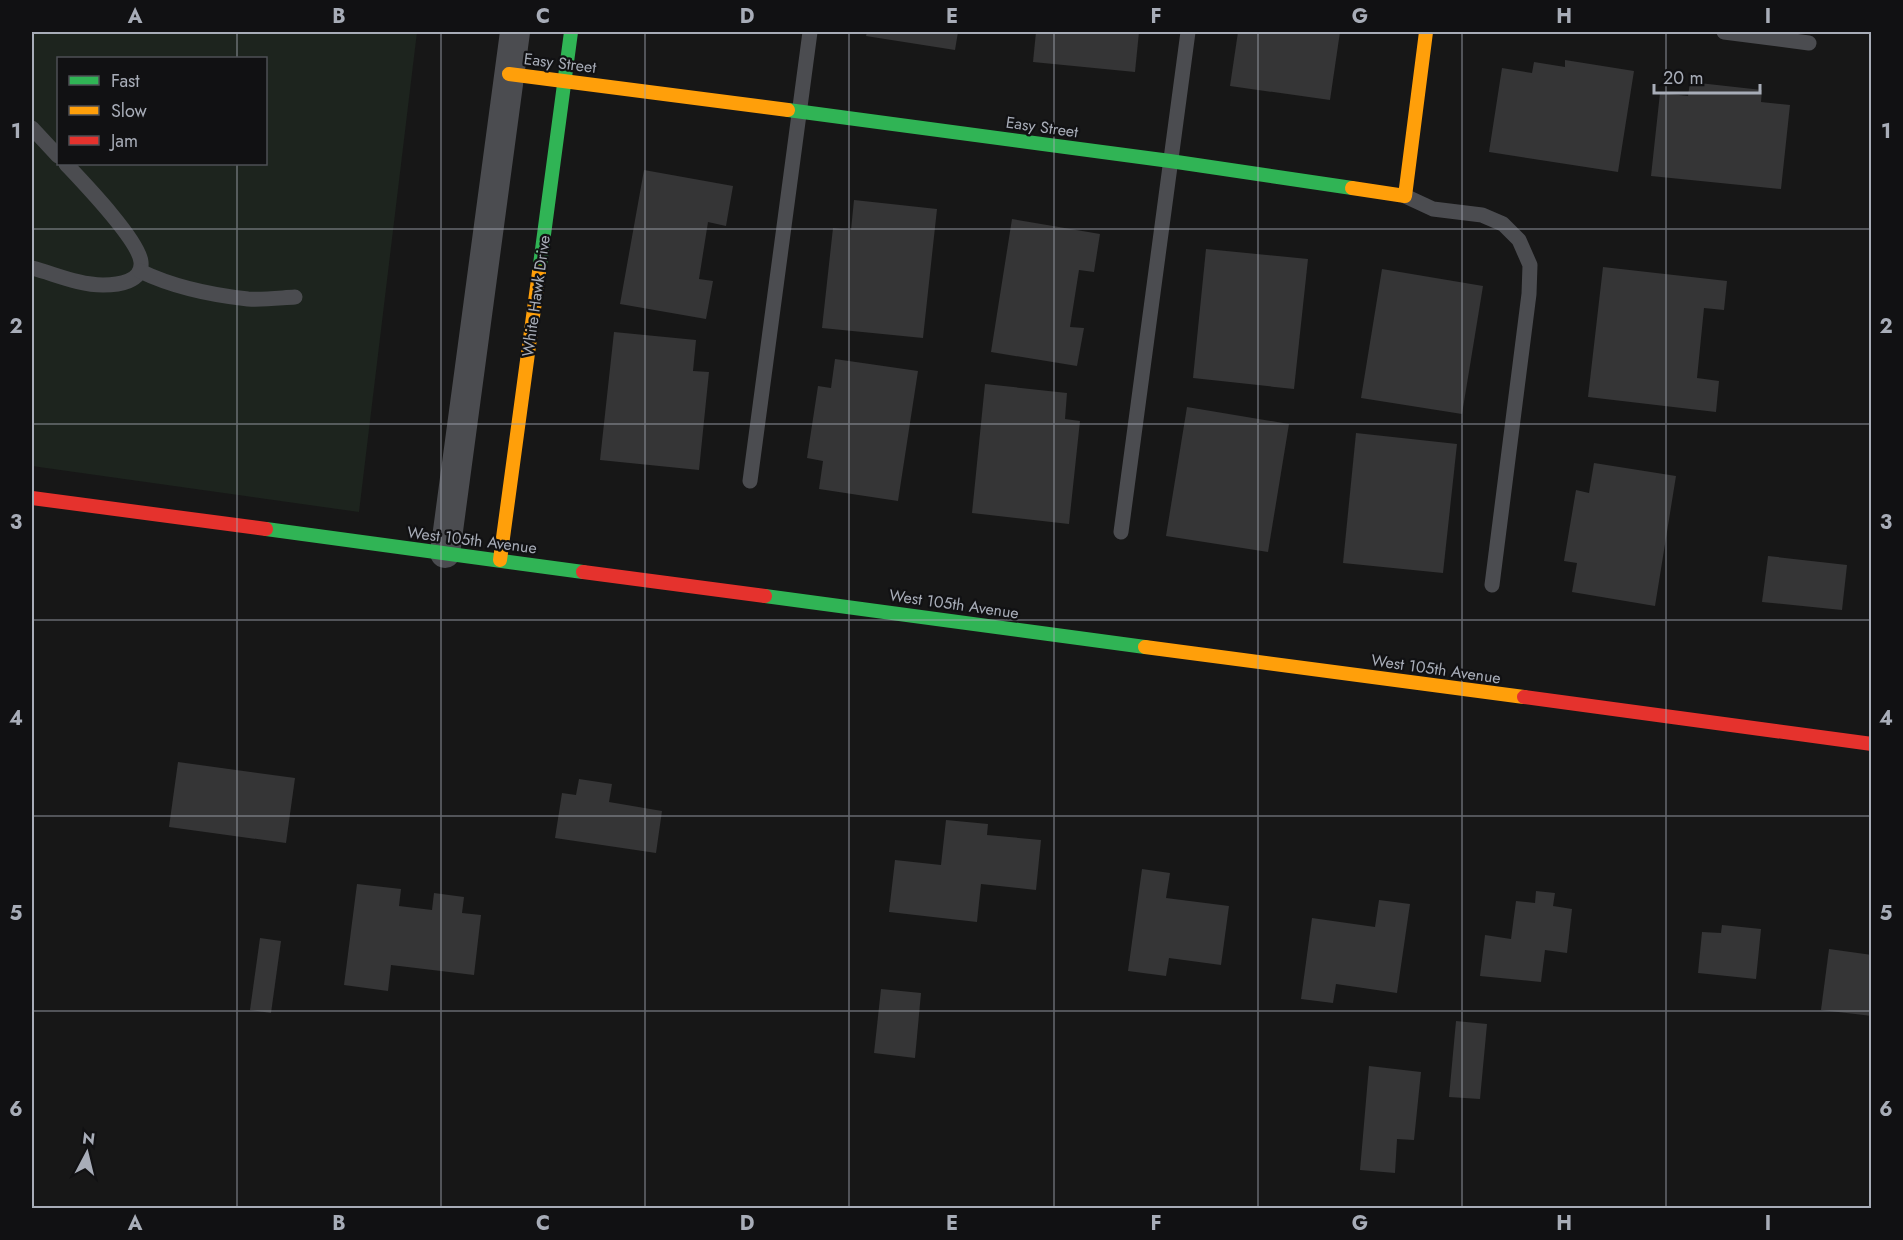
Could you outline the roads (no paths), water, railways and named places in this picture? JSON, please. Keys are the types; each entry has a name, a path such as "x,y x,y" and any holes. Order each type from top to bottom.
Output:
{"street":[{"path":"445,553 515,32"},
{"name":"White Hawk Drive","path":"500,560 571,32"},
{"path":"1405,196 1426,32"},
{"name":"Easy Street","path":"509,74 1170,161 1405,196"},
{"name":"West 105th Avenue","path":"32,498 1872,744"}],"lane":[{"path":"750,482 810,32"},
{"path":"1121,532 1188,32"},
{"path":"1724,32 1809,44"},
{"path":"32,128 57,155"},
{"path":"32,268 85,283 102,285 135,279 140,271 141,261 135,246 112,215 67,165"},
{"path":"1405,196 1433,209 1482,215 1503,224 1519,240 1530,265 1528,306 1492,585"},
{"path":"140,271 163,282 218,294 249,299 295,297"}]}
